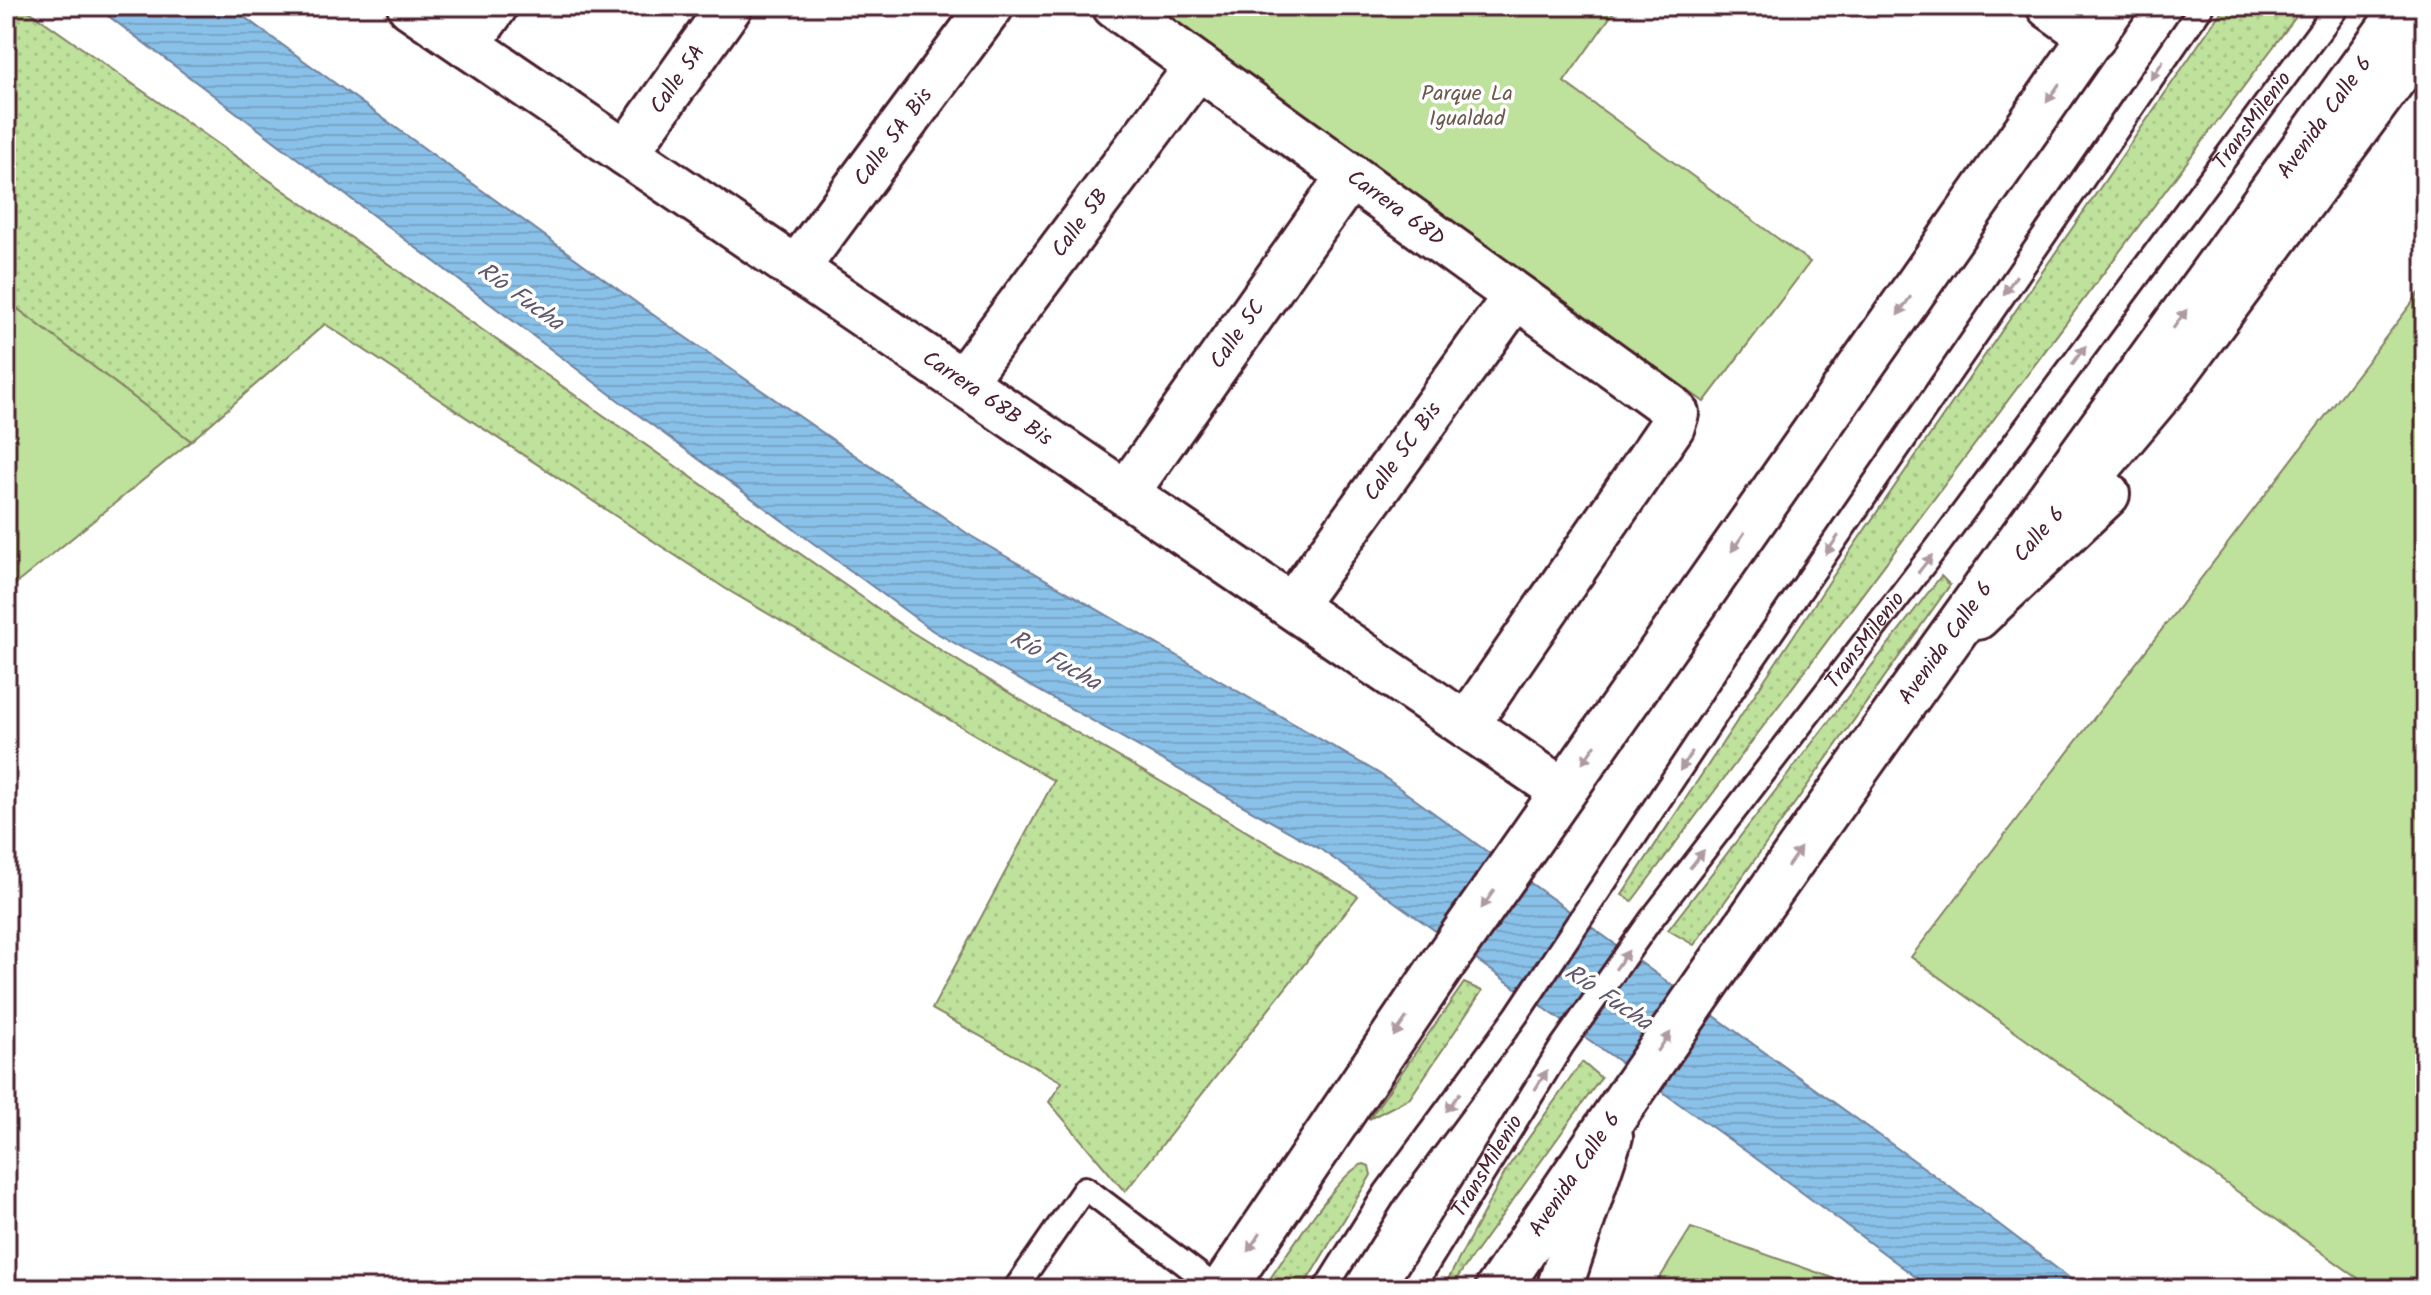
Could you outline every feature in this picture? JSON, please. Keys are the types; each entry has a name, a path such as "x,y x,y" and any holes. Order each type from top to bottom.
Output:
{"main road":[{"name":"Carrera 68B Bis","path":"410,6 1563,791"},
{"path":"467,45 495,6"},
{"name":"Calle 5A","path":"626,153 730,6"},
{"name":"Calle 5A Bis","path":"796,269 991,6"},
{"name":"Carrera 68D","path":"1115,6 1676,413 1672,426 1467,724"},
{"path":"1220,1289 1563,791 2103,21 2049,6"},
{"name":"Avenida Calle 6","path":"1498,1289 1716,966 1937,654 2406,6"},
{"name":"Calle 6","path":"1937,654 2167,385 2425,36"},
{"name":"Calle 5B","path":"962,382 1198,66"},
{"name":"Calle 6","path":"1937,654 2100,502 2150,446 2183,406 2425,73"},
{"name":"Calle 5C","path":"1126,493 1350,176"},
{"name":"Calle 5C Bis","path":"1292,606 1515,297"},
{"path":"1559,1289 1620,1106"}],"lane":[{"path":"1325,1289 1386,1192 1516,1016 1739,680 2202,6"},
{"name":"TransMilenio","path":"1412,1289 1562,1046 1650,921 1938,546 2338,6"},
{"path":"1015,1289 1085,1188 1220,1289"}],"green space":[{"path":"6,6 22,6 910,631 1029,705 1358,896 1125,1192 1049,1102 1062,1082 932,1009 1054,781 726,589 325,324 191,441 6,300"},
{"name":"Parque La Igualdad","path":"1155,6 1618,6 1564,82 1810,262 1704,402"},
{"path":"2225,6 2304,6 1632,901 1622,895 1831,579"},
{"path":"2425,286 2425,1289 2373,1289 1911,957"},
{"path":"6,300 191,441 6,592"},
{"path":"1941,576 1950,585 1694,945 1668,930"},
{"path":"1464,983 1482,991 1410,1098 1369,1119"},
{"path":"1582,1062 1601,1078 1449,1289 1443,1289 1506,1170"},
{"path":"1364,1164 1369,1166 1371,1175 1302,1289 1263,1289 1327,1199 1354,1169"},
{"path":"1691,1228 1830,1277 1847,1289 1653,1289"}],"water":[{"name":"Río Fucha","path":"95,6 229,6 652,314 971,536 1380,774 1930,1172 2084,1289 1932,1289 1754,1157 1320,849 933,631 626,406"}]}
